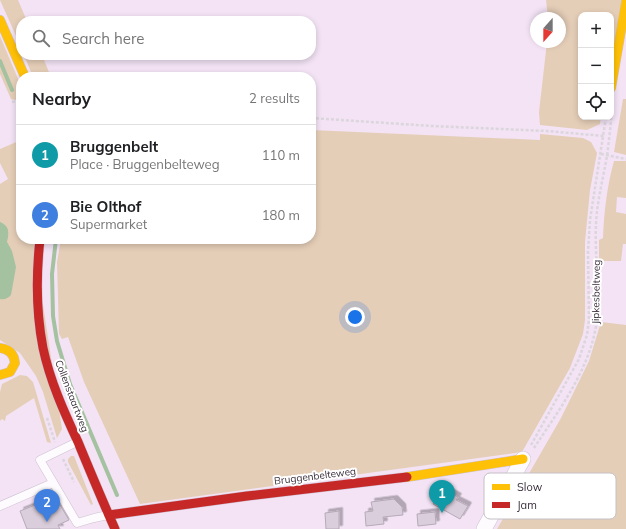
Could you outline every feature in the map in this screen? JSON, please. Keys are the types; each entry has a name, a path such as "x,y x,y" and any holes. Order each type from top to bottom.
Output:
{"street":[{"path":"612,84 626,2"},
{"path":"0,20 16,56"},
{"path":"18,60 23,72"},
{"name":"Collenstaartweg","path":"40,244 37,292 41,336 47,362 54,385 115,529"},
{"path":"0,348 6,349 12,353 15,363 10,372 0,375"},
{"path":"515,473 523,459"},
{"name":"Bruggenbelteweg","path":"109,515 247,496 420,476 523,459"},
{"path":"484,529 490,519"}],"lane":[{"name":"Collenstaartweg","path":"78,442 40,460 77,523 109,515"},
{"path":"0,506 53,483"}],"path":[{"path":"12,102 16,101"},
{"path":"316,118 432,126 547,131 604,136"},
{"name":"Jipkesbeltweg","path":"523,459 579,359 587,334 589,320 588,252 590,220 606,120"},
{"name":"Jipkesbeltweg","path":"523,459 530,454 571,390 588,357 594,336 598,310 596,225 611,120"},
{"path":"601,154 626,159"}],"shaded area":[{"path":"0,0 18,0 25,16 16,16 16,36"},
{"path":"546,0 622,0 614,47 614,12 578,12 578,120 601,120 600,124 587,130 540,125 539,112 546,48 566,48 566,12 547,12"},
{"path":"0,36 16,74 16,100 11,99 0,74"},
{"path":"26,60 44,60 49,72 31,72"},
{"path":"623,99 626,99 626,155 614,152"},
{"path":"316,130 540,140 540,134 583,138 591,142 597,153 590,190 585,242 585,320 583,334 570,368 522,452 140,504 84,382 68,337 62,339 59,334 57,262 60,244 316,244"},
{"path":"16,142 16,244 34,244 62,429 57,438 43,392 36,376 20,353 0,340 0,184 8,179 0,163 0,149"},
{"path":"614,161 626,161 626,198 617,197 616,212 626,214 626,244 623,244 621,261 599,261 599,240 603,238 606,199"},
{"path":"0,222 6,226 8,230 7,242 12,251 16,267 11,295 8,298 3,299 0,299"},
{"path":"601,322 626,325 626,529 497,529 503,519 616,519 616,473 529,473 561,418 589,361"},
{"path":"20,375 27,376 33,382 51,443 47,442 34,398 6,416 5,421 2,419 0,421 0,392 2,384"},
{"path":"71,456 74,456 93,504 91,505 68,462 68,459"}],"building":[{"path":"442,488 458,497 456,500 468,506 460,519 433,504"},
{"path":"394,499 402,507 403,515 383,517 384,524 366,526 365,512 373,511 371,502"},
{"path":"45,501 48,508 59,503 69,520 58,525 60,529 27,529 20,511"},
{"path":"339,511 339,529 326,529 325,513"},
{"path":"435,512 436,524 418,526 417,514"}],"waterway":[{"path":"0,61 12,90"},
{"path":"55,244 52,274 53,316 57,341 70,384 117,495"}],"traffic: slow":[{"path":"612,84 626,2"},
{"path":"0,20 16,56"},
{"path":"18,60 23,72"},
{"path":"0,348 10,352 14,357 15,363 10,372 0,375"},
{"path":"407,477 523,459"}],"traffic: jam":[{"path":"40,244 37,280 38,307 46,360 53,384 115,529"},
{"path":"109,515 247,496 407,477"}],"place":[{"name":"Bruggenbelt","path":"442,513"},
{"name":"Bie Olthof","path":"47,522"}]}
